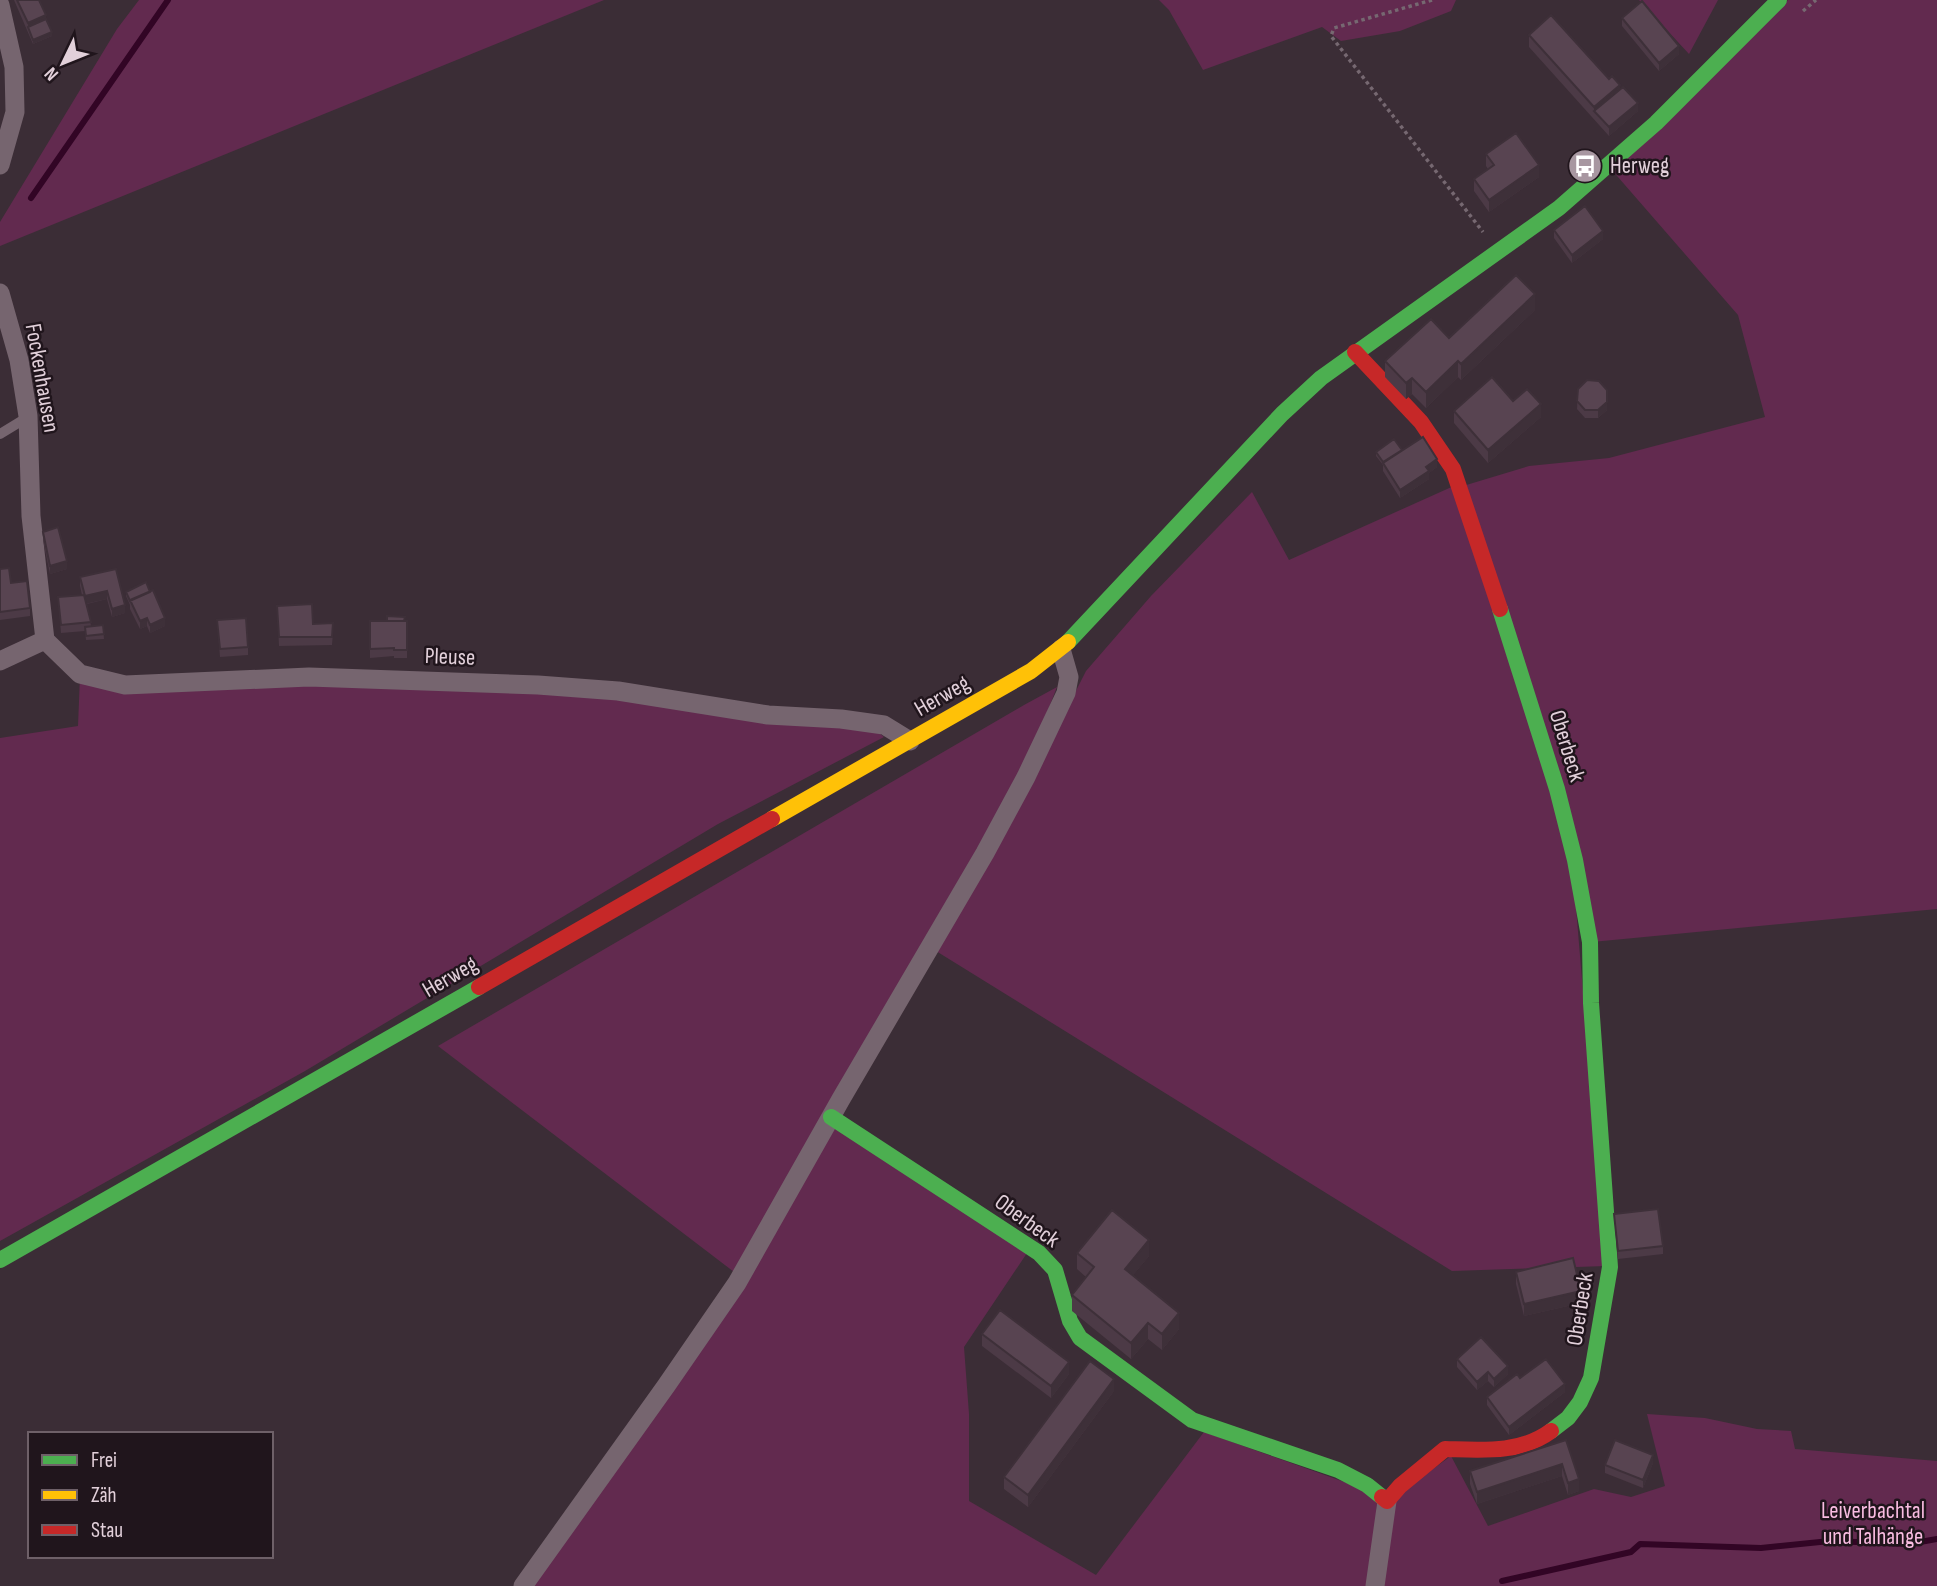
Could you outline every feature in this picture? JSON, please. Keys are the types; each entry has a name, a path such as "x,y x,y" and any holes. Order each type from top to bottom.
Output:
{"main road":[{"name":"Herweg","path":"0,1260 1031,671 1061,649 1282,414 1321,378 1559,208 1618,158 1779,0"},
{"name":"Oberbeck","path":"831,1118 1039,1253 1055,1270 1070,1321 1098,1359 1192,1420 1338,1470 1367,1485 1387,1501 1399,1486 1445,1449 1502,1450 1518,1446 1544,1436 1568,1418 1580,1402 1591,1378 1610,1267 1591,1003 1590,942 1575,860 1524,679 1453,469 1429,430 1355,352"}],"street":[{"path":"0,5 15,67 15,111 0,164"},
{"name":"Fockenhausen","path":"0,293 19,360 28,416 31,516 45,640"},
{"path":"0,661 45,640"},
{"name":"Pleuse","path":"45,640 80,674 125,685 309,677 565,687 618,691 768,715 841,719 884,725 910,741"},
{"path":"523,1586 723,1305 918,970 1021,787 1068,685 1069,677 1061,649"},
{"path":"1375,1586 1387,1501"}],"lane":[{"path":"0,433 28,416"}],"path":[{"path":"1432,0 1334,28 1331,36 1460,205 1500,252"}],"green space":[{"path":"139,0 604,0 0,246 0,222 117,29"},
{"path":"1159,0 1456,0 1451,11 1400,31 1341,41 1322,27 1203,70 1169,10"},
{"path":"1639,0 1718,0 1689,54"},
{"path":"1788,0 1937,0 1937,909 1592,942 1463,486 1529,466 1609,458 1765,417 1738,315 1611,169"},
{"path":"1456,485 1572,860 1606,1266 1452,1271 936,951 1030,782 1086,671 1151,596 1252,492 1289,560"},
{"path":"80,676 309,680 540,689 841,724 877,731 884,737 718,824 305,1071 0,1241 0,738 78,726"},
{"path":"1057,687 1023,774 738,1275 438,1046 1024,705"},
{"path":"836,1127 1029,1250 964,1347 969,1414 969,1501 1096,1575 1204,1432 1378,1494 1369,1586 531,1586"},
{"name":"Leiverbachtal und Talhänge","path":"1647,1414 1705,1418 1757,1429 1791,1431 1795,1449 1937,1461 1937,1586 1381,1586 1394,1497 1451,1456 1488,1526 1594,1489 1631,1497 1665,1486"}],"building":[{"path":"17,0 39,0 46,15 28,23"},
{"path":"1642,1 1679,46 1659,63 1622,18"},
{"path":"1551,15 1609,79 1612,76 1620,85 1594,107 1529,35"},
{"path":"46,19 52,32 33,40 28,27"},
{"path":"1623,87 1638,103 1609,127 1594,111"},
{"path":"1516,133 1539,165 1489,200 1474,179 1494,165 1486,154"},
{"path":"1585,206 1603,231 1572,255 1554,230"},
{"path":"1516,275 1535,294 1461,364 1458,361 1426,392 1412,378 1406,383 1385,361 1431,319 1449,338"},
{"path":"1492,377 1513,401 1527,389 1541,404 1488,450 1454,411"},
{"path":"1587,380 1599,381 1607,390 1607,402 1598,410 1585,410 1577,401 1578,389"},
{"path":"1423,437 1437,459 1426,467 1429,471 1400,490 1383,463"},
{"path":"1394,439 1402,450 1383,462 1376,452"},
{"path":"58,527 67,561 50,566 43,532"},
{"path":"9,568 11,583 27,581 30,608 0,612 0,569"},
{"path":"116,569 125,605 112,609 107,591 85,596 80,577"},
{"path":"146,582 150,592 130,601 126,592"},
{"path":"153,590 165,618 150,625 147,618 140,621 130,600"},
{"path":"84,595 91,622 61,625 58,597"},
{"path":"312,604 313,624 333,623 332,637 279,637 277,606"},
{"path":"387,616 405,617 404,621 387,621"},
{"path":"246,618 248,647 220,649 217,620"},
{"path":"370,621 407,621 407,650 370,649"},
{"path":"103,625 104,634 86,636 85,627"},
{"path":"1658,1209 1663,1246 1618,1251 1614,1214"},
{"path":"1112,1210 1149,1240 1125,1269 1179,1313 1162,1334 1148,1323 1131,1343 1072,1295 1094,1267 1077,1253"},
{"path":"1573,1258 1581,1291 1524,1304 1516,1272"},
{"path":"1000,1310 1069,1362 1051,1386 982,1334"},
{"path":"1481,1337 1508,1366 1494,1379 1488,1372 1477,1382 1457,1359"},
{"path":"1546,1359 1565,1384 1509,1427 1487,1397 1517,1374 1520,1378"},
{"path":"1090,1361 1114,1379 1028,1495 1004,1477"},
{"path":"1566,1440 1579,1479 1568,1483 1562,1464 1477,1492 1470,1471"},
{"path":"1615,1440 1653,1455 1643,1480 1605,1465"}],"waterway":[{"path":"31,198 168,0"},
{"path":"1502,1581 1631,1552 1640,1544 1761,1548 1830,1541 1909,1544 1937,1539"}],"traffic: fast":[{"path":"1068,642 1282,414 1321,378 1559,208 1656,123 1779,0"},
{"path":"1500,609 1557,789 1575,860 1590,942 1591,1003 1610,1267 1591,1378 1580,1402 1568,1418 1551,1431"},
{"path":"0,1260 479,987"},
{"path":"831,1117 1039,1253 1055,1270 1070,1321 1080,1338 1192,1420 1338,1470 1367,1485 1382,1497"}],"traffic: slow":[{"path":"772,819 1031,671 1068,642"}],"traffic: jam":[{"path":"1355,352 1421,422 1453,469 1500,609"},
{"path":"479,987 772,819"},
{"path":"1382,1497 1387,1501 1400,1486 1445,1449 1486,1450 1513,1447 1526,1444 1551,1431"}],"place":[{"name":"Herweg","path":"1585,166"}]}
